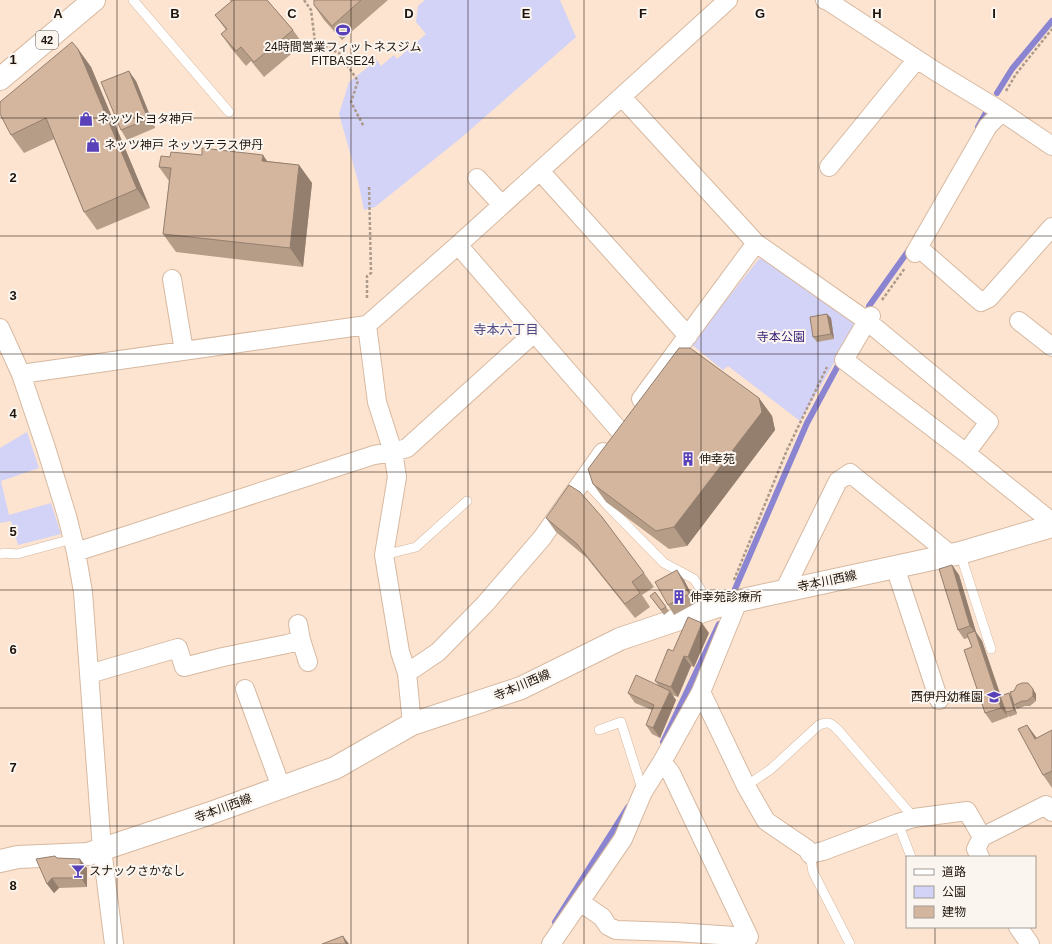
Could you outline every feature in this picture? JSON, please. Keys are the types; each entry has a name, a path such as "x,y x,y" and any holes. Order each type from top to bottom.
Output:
{"main road":[{"name":"42","path":"0,79 94,0"},
{"name":"寺本川西線","path":"0,861 18,857 88,854 208,814 335,768 412,724 521,688 620,639 725,604 956,554 1052,526"}],"street":[{"path":"21,374 367,325 458,245 728,0"},
{"path":"825,0 996,108 1052,146"},
{"path":"829,167 916,58"},
{"path":"622,97 756,244 869,318 989,422 966,453"},
{"path":"996,108 1001,113 988,126 917,251 981,302 988,298 1052,227"},
{"path":"540,171 688,336"},
{"path":"477,178 502,205"},
{"path":"407,673 438,652 485,604 542,538 626,419 756,244"},
{"path":"458,245 534,333 626,419"},
{"path":"172,279 184,351"},
{"path":"869,318 844,360 966,453 1052,522"},
{"path":"1019,321 1052,347"},
{"path":"367,325 377,402 393,452 397,477 384,555 400,652 407,673 412,724"},
{"path":"0,328 5,351 21,374 46,448 67,516 83,592 102,850 114,944"},
{"path":"74,546 374,455 407,448 534,333"},
{"path":"784,591 838,481 850,473 956,554"},
{"path":"895,567 940,700"},
{"path":"551,944 623,839 643,792 662,762 701,692 725,604"},
{"path":"89,674 178,648 186,674 223,657 299,632 308,662"},
{"path":"245,690 281,788"},
{"path":"701,692 746,786 766,821 807,849 810,854 823,851 906,821 967,811 982,836"},
{"path":"662,762 671,773 751,941"},
{"path":"980,856 976,849 982,836 1046,805 1052,812"},
{"path":"580,902 602,917 608,926 616,930 751,941"},
{"path":"1019,928 1030,944"}],"lane":[{"path":"133,0 229,112"},
{"path":"584,480 664,563 694,579 725,604"},
{"path":"384,555 416,547 467,501"},
{"path":"0,554 17,554 74,546"},
{"path":"956,554 991,649"},
{"path":"599,730 621,722 643,792"},
{"path":"746,786 771,769 819,725 826,722 832,724 839,731 906,821 911,856"},
{"path":"810,854 813,872 850,944"}],"path":[{"path":"304,0 311,10 315,42 339,53 358,81 351,102 364,127"},
{"path":"996,108 1016,74 1052,29"},
{"path":"367,325 367,276 371,273 369,185"},
{"path":"869,318 917,251"},
{"path":"725,604 787,450 829,363"}],"green space":[{"path":"425,0 560,0 576,37 462,137 375,207 364,210 358,181 339,114 349,82 377,60 381,66 394,55 397,59 426,34 416,22 418,6"},
{"name":"寺本公園","path":"765,258 853,320 855,327 800,421 728,366 723,370 691,344 759,259"},
{"path":"27,432 39,468 1,481 9,515 51,503 61,534 18,545 11,521 0,523 0,448"}],"building":[{"path":"233,0 267,0 293,30 254,62 241,47 236,51 221,34 227,29 215,15"},
{"path":"314,0 361,0 332,26 314,5"},
{"name":"ネッツ神戸 ネッツテラス伊丹","path":"72,42 78,49 137,189 84,212 46,118 11,135 0,114 0,102"},
{"path":"129,71 148,119 121,130 101,82"},
{"path":"202,148 263,155 262,161 299,165 290,248 163,234 171,168 159,167 161,156 170,157 171,152 202,155"},
{"path":"827,314 831,334 813,337 810,317"},
{"name":"伸幸苑","path":"679,348 690,348 759,398 762,412 674,527 656,531 593,484 588,469"},
{"path":"569,485 580,492 602,517 644,573 632,582 640,593 625,604 577,544 546,518"},
{"path":"952,565 970,626 958,630 939,569"},
{"path":"677,570 689,594 668,605 655,582"},
{"path":"655,592 666,607 661,610 650,596"},
{"path":"688,617 702,623 688,657 684,656 671,687 655,681 668,649 673,651"},
{"path":"975,631 1001,708 985,713 964,650 972,647 967,634"},
{"path":"636,675 670,691 653,728 646,725 654,705 628,693"},
{"path":"1028,683 1033,689 1033,696 1027,701 1022,701 1014,705 1010,692 1014,691 1017,685"},
{"path":"1009,693 1014,710 1006,712 1000,696"},
{"path":"1027,725 1035,739 1052,730 1052,771 1043,775 1018,729"},
{"path":"55,856 57,858 80,859 81,878 52,878 47,884 36,859"},
{"path":"343,936 346,944 322,944"}],"waterway":[{"path":"997,93 1012,69 1052,21"},
{"path":"978,127 988,109"},
{"path":"869,306 911,247"},
{"path":"732,596 807,423 841,360"},
{"path":"663,742 719,624"},
{"path":"555,922 628,807"}],"place":[{"name":"24時間営業フィットネスジム FITBASE24","path":"343,30"},
{"name":"ネッツトヨタ神戸","path":"86,119"},
{"name":"ネッツ神戸 ネッツテラス伊丹","path":"93,145"},
{"name":"伸幸苑","path":"688,459"},
{"name":"伸幸苑診療所","path":"679,597"},
{"name":"西伊丹幼稚園","path":"994,697"},
{"name":"スナックさかなし","path":"78,871"}],"district":[{"name":"寺本六丁目","path":"506,329"}]}
